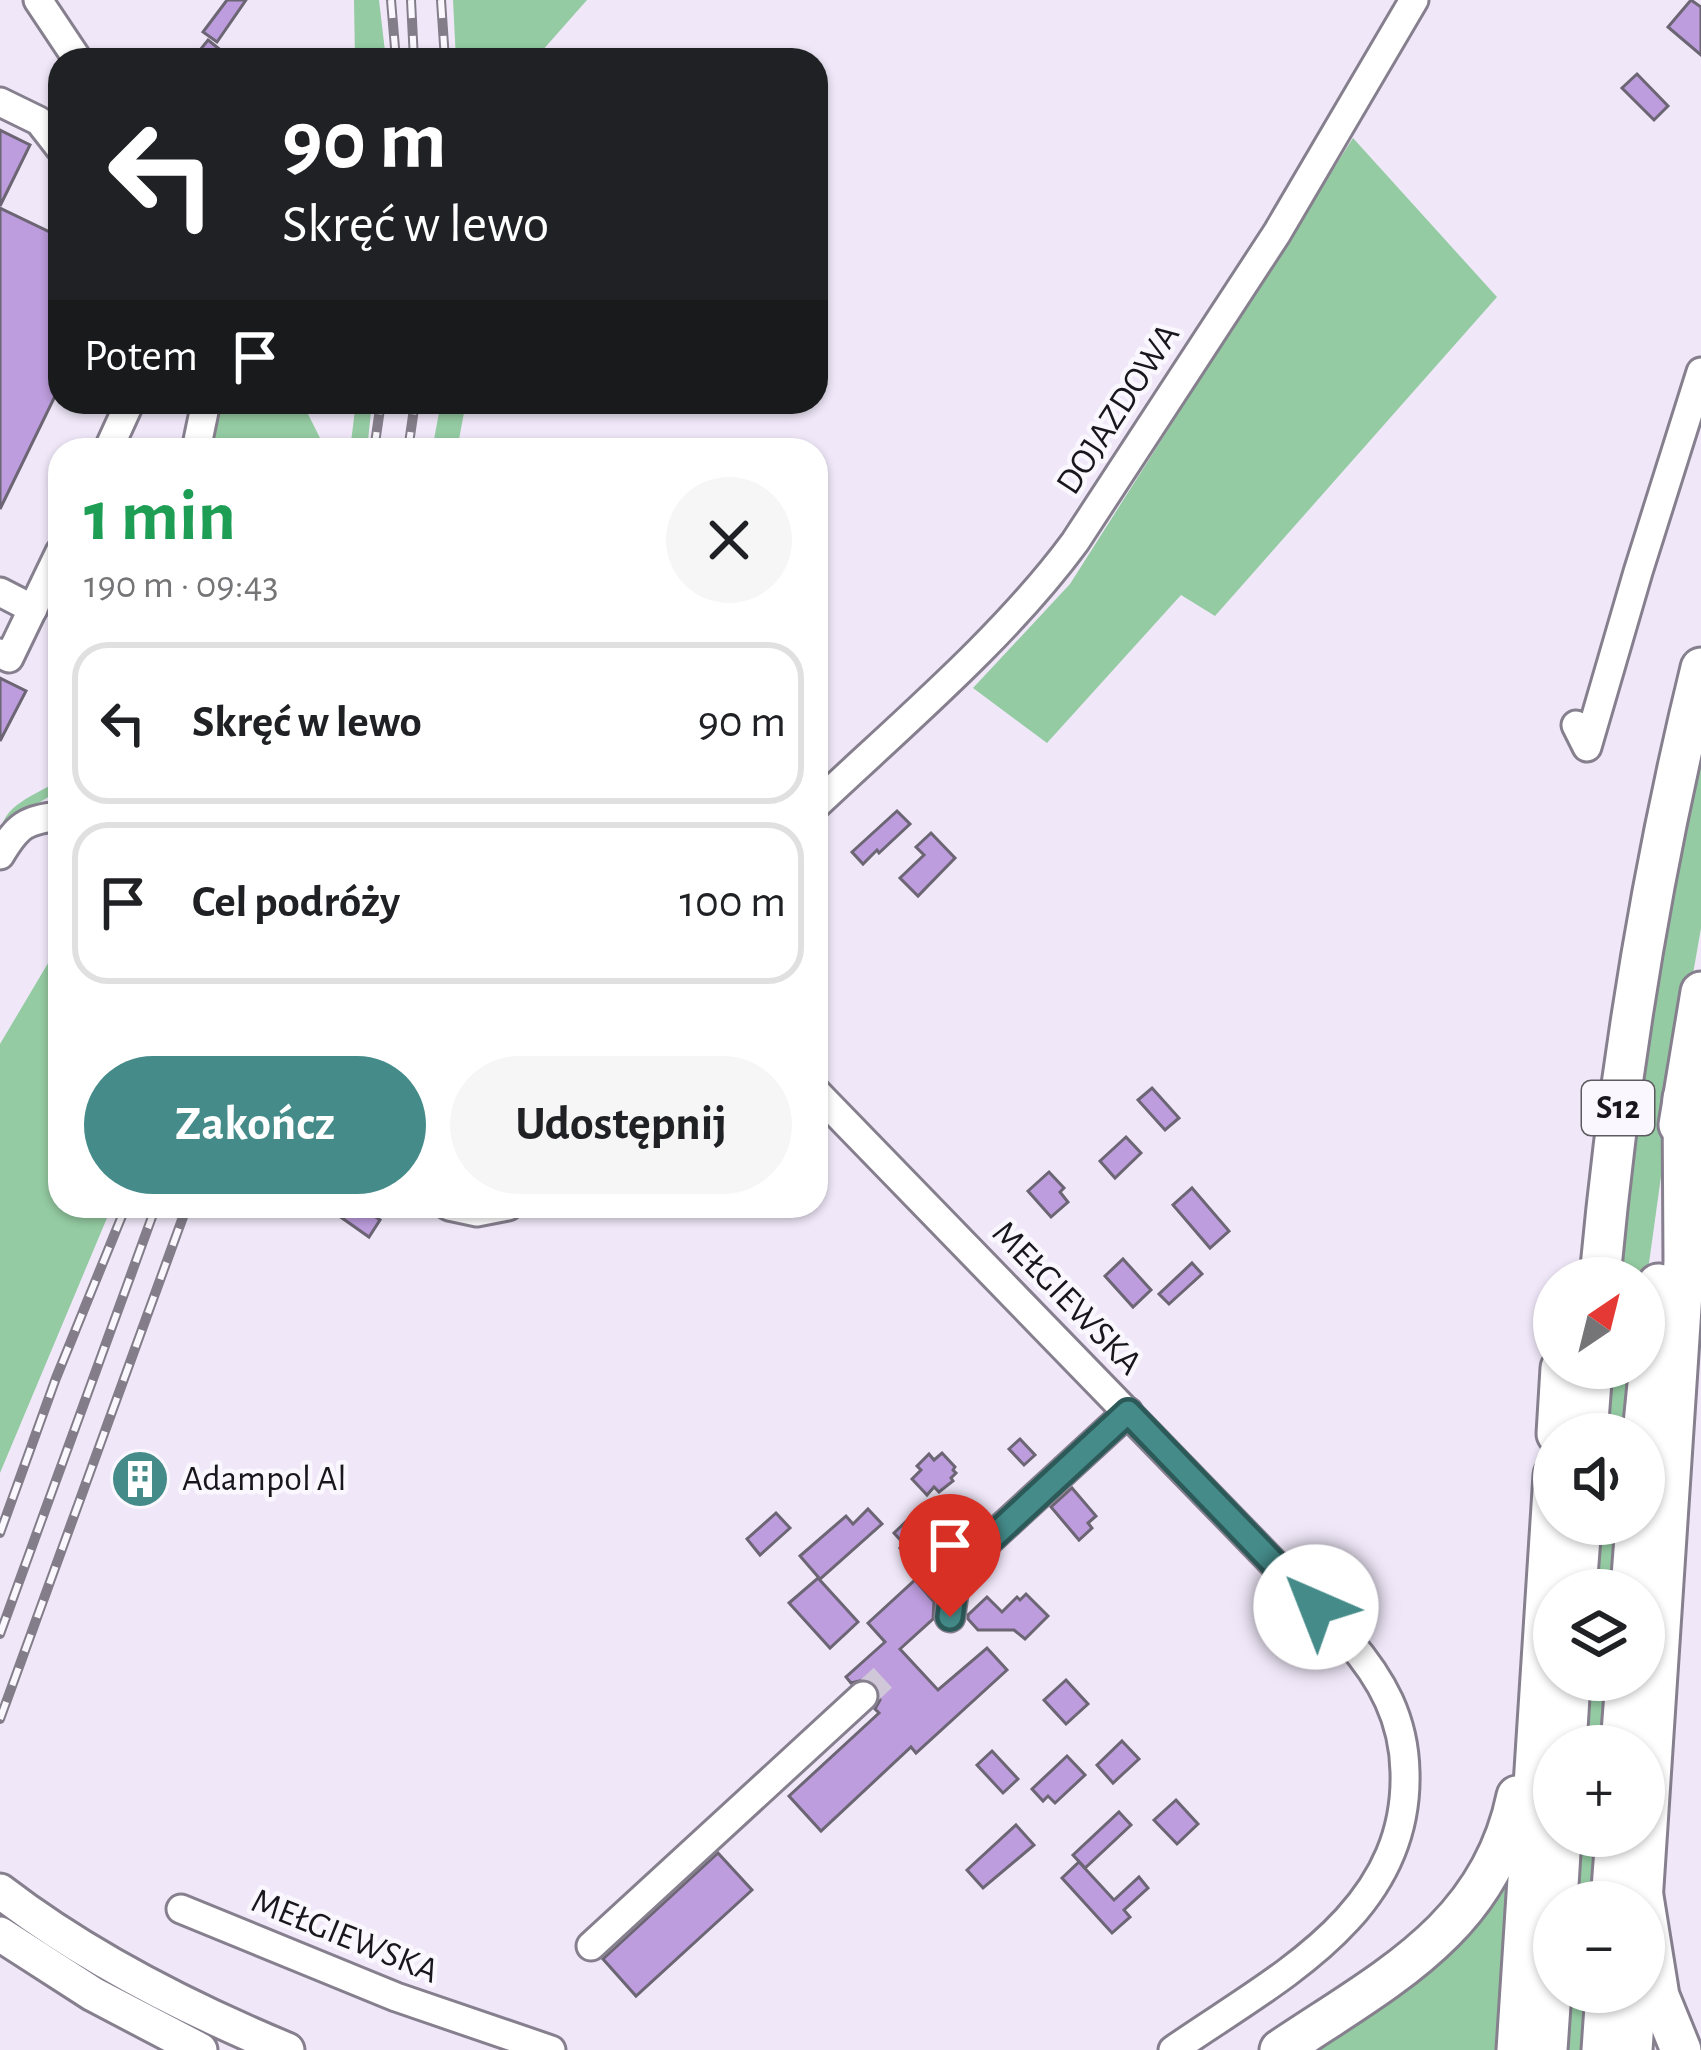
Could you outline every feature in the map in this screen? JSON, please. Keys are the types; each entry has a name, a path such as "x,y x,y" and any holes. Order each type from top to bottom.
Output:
{"highway":[{"name":"S12","path":"1602,1257 1616,1121 1644,940 1701,668"},
{"path":"1576,1257 1609,1068 1644,940"},
{"name":"S12","path":"1645,1413 1660,1267 1701,992"},
{"path":"1633,1881 1683,1285 1683,1098"},
{"path":"1280,2050 1414,1959 1466,1908 1496,1864 1515,1806 1533,1700"},
{"path":"1517,2050 1540,1701"},
{"path":"1665,2011 1681,2050"},
{"path":"1547,2050 1549,2013"},
{"path":"1602,2050 1605,2013"},
{"path":"1632,2050 1635,2013"}],"main road":[{"path":"0,1891 169,1996 287,2050"},
{"path":"0,1934 121,2010 200,2050"}],"street":[{"path":"38,0 70,48"},
{"name":"DOJAZDOWA","path":"828,793 1045,583 1065,556 1277,233 1414,0"},
{"path":"0,102 39,122 48,133"},
{"path":"1576,725 1587,747 1701,372"},
{"path":"0,653 9,658 48,577"},
{"path":"0,592 33,609"},
{"path":"0,855 28,822 48,818"},
{"name":"MEŁGIEWSKA","path":"828,1104 1370,1665 1393,1706 1402,1733 1406,1789 1393,1853 1369,1897 1317,1949 1173,2050"},
{"path":"950,1617 949,1577 1128,1412"},
{"path":"591,1946 863,1696"},
{"name":"MEŁGIEWSKA","path":"181,1909 396,1997 551,2050"}],"green space":[{"path":"354,0 379,0 385,48 355,48"},
{"path":"453,0 587,0 545,48 455,48"},
{"path":"1353,138 1497,297 1215,616 1181,595 1047,743 973,688 1070,584"},
{"path":"219,414 308,414 320,438 214,438"},
{"path":"354,414 371,414 368,438 352,438"},
{"path":"439,414 464,414 459,438 434,438"},
{"path":"1701,727 1701,928 1650,1257 1615,1257 1636,1077"},
{"path":"48,786 48,797 22,813 0,837 6,817"},
{"path":"48,963 48,1218 107,1218 0,1473 0,1044"},
{"path":"1603,1389 1636,1389 1634,1413 1602,1413"},
{"path":"1592,1545 1624,1545 1622,1569 1591,1569"},
{"path":"1582,1701 1613,1701 1612,1725 1580,1725"},
{"path":"1571,1857 1602,1857 1601,1881 1569,1881"},
{"path":"1515,1868 1500,2050 1309,2050 1476,1921"},
{"path":"1562,2013 1592,2013 1590,2050 1559,2050"}],"building":[{"path":"227,0 246,0 217,42 203,32"},
{"path":"1691,0 1701,7 1701,55 1668,27"},
{"path":"1637,74 1668,106 1654,120 1622,88"},
{"path":"0,130 30,145 0,206"},
{"path":"0,208 48,231 48,411 0,509"},
{"path":"0,678 26,691 0,741"},
{"path":"897,811 910,824 863,864 852,852"},
{"path":"931,833 955,858 918,896 900,878 924,855 916,847"},
{"path":"1152,1088 1179,1118 1165,1130 1138,1100"},
{"path":"1126,1137 1141,1153 1115,1178 1100,1161"},
{"path":"1049,1172 1064,1188 1060,1192 1068,1202 1051,1217 1028,1191"},
{"path":"1192,1188 1229,1231 1210,1248 1173,1205"},
{"path":"342,1218 380,1220 369,1237"},
{"path":"1123,1259 1151,1290 1133,1307 1105,1276"},
{"path":"1192,1263 1202,1274 1169,1304 1159,1294"},
{"path":"1020,1439 1035,1455 1024,1465 1009,1449"},
{"path":"942,1453 956,1473 939,1492 934,1487 927,1495 912,1479 929,1454 934,1460"},
{"name":"Adampol Al","path":"131,1458 159,1467 148,1500 120,1490"},
{"path":"1072,1488 1096,1516 1088,1523 1092,1528 1079,1540 1051,1507"},
{"path":"868,1509 882,1524 820,1579 800,1556 846,1516 853,1524"},
{"path":"917,1511 935,1530 929,1535 939,1546 917,1566 900,1548 904,1544 894,1533"},
{"path":"776,1513 790,1528 760,1555 747,1539"},
{"path":"818,1578 858,1622 830,1648 789,1603"},
{"path":"915,1580 934,1602 933,1619 900,1649 938,1690 987,1648 1007,1670 916,1753 911,1747 821,1831 789,1796 879,1713 875,1709 880,1700 877,1685 867,1679 851,1683 846,1677 885,1642 868,1623"},
{"path":"1026,1594 1048,1616 1025,1639 1014,1630 978,1630 968,1619 987,1597 1002,1612"},
{"path":"1066,1680 1088,1704 1066,1724 1044,1700"},
{"path":"1122,1741 1139,1759 1113,1783 1097,1765"},
{"path":"992,1751 1018,1779 1003,1793 977,1765"},
{"path":"1067,1756 1085,1775 1055,1803 1048,1796 1043,1801 1032,1789"},
{"path":"1176,1800 1198,1824 1177,1844 1154,1820"},
{"path":"1119,1812 1131,1825 1085,1868 1073,1855"},
{"path":"1016,1825 1034,1845 983,1888 967,1870"},
{"path":"718,1853 752,1890 636,1996 603,1959"},
{"path":"1079,1862 1114,1900 1139,1877 1148,1888 1124,1910 1130,1917 1112,1933 1062,1878"}],"tunnel":[{"path":"863,1696 888,1673"}],"railway":[{"path":"391,0 395,48"},
{"path":"411,0 413,48"},
{"path":"441,0 444,48"},
{"path":"376,438 379,414"},
{"path":"410,438 413,414"},
{"path":"0,1533 121,1218"},
{"path":"0,1634 152,1218"},
{"path":"0,1719 183,1218"}],"place":[{"name":"Adampol Al","path":"140,1479"}],"route":[{"path":"950,1617 956,1571 1128,1412 1316,1607"}]}
